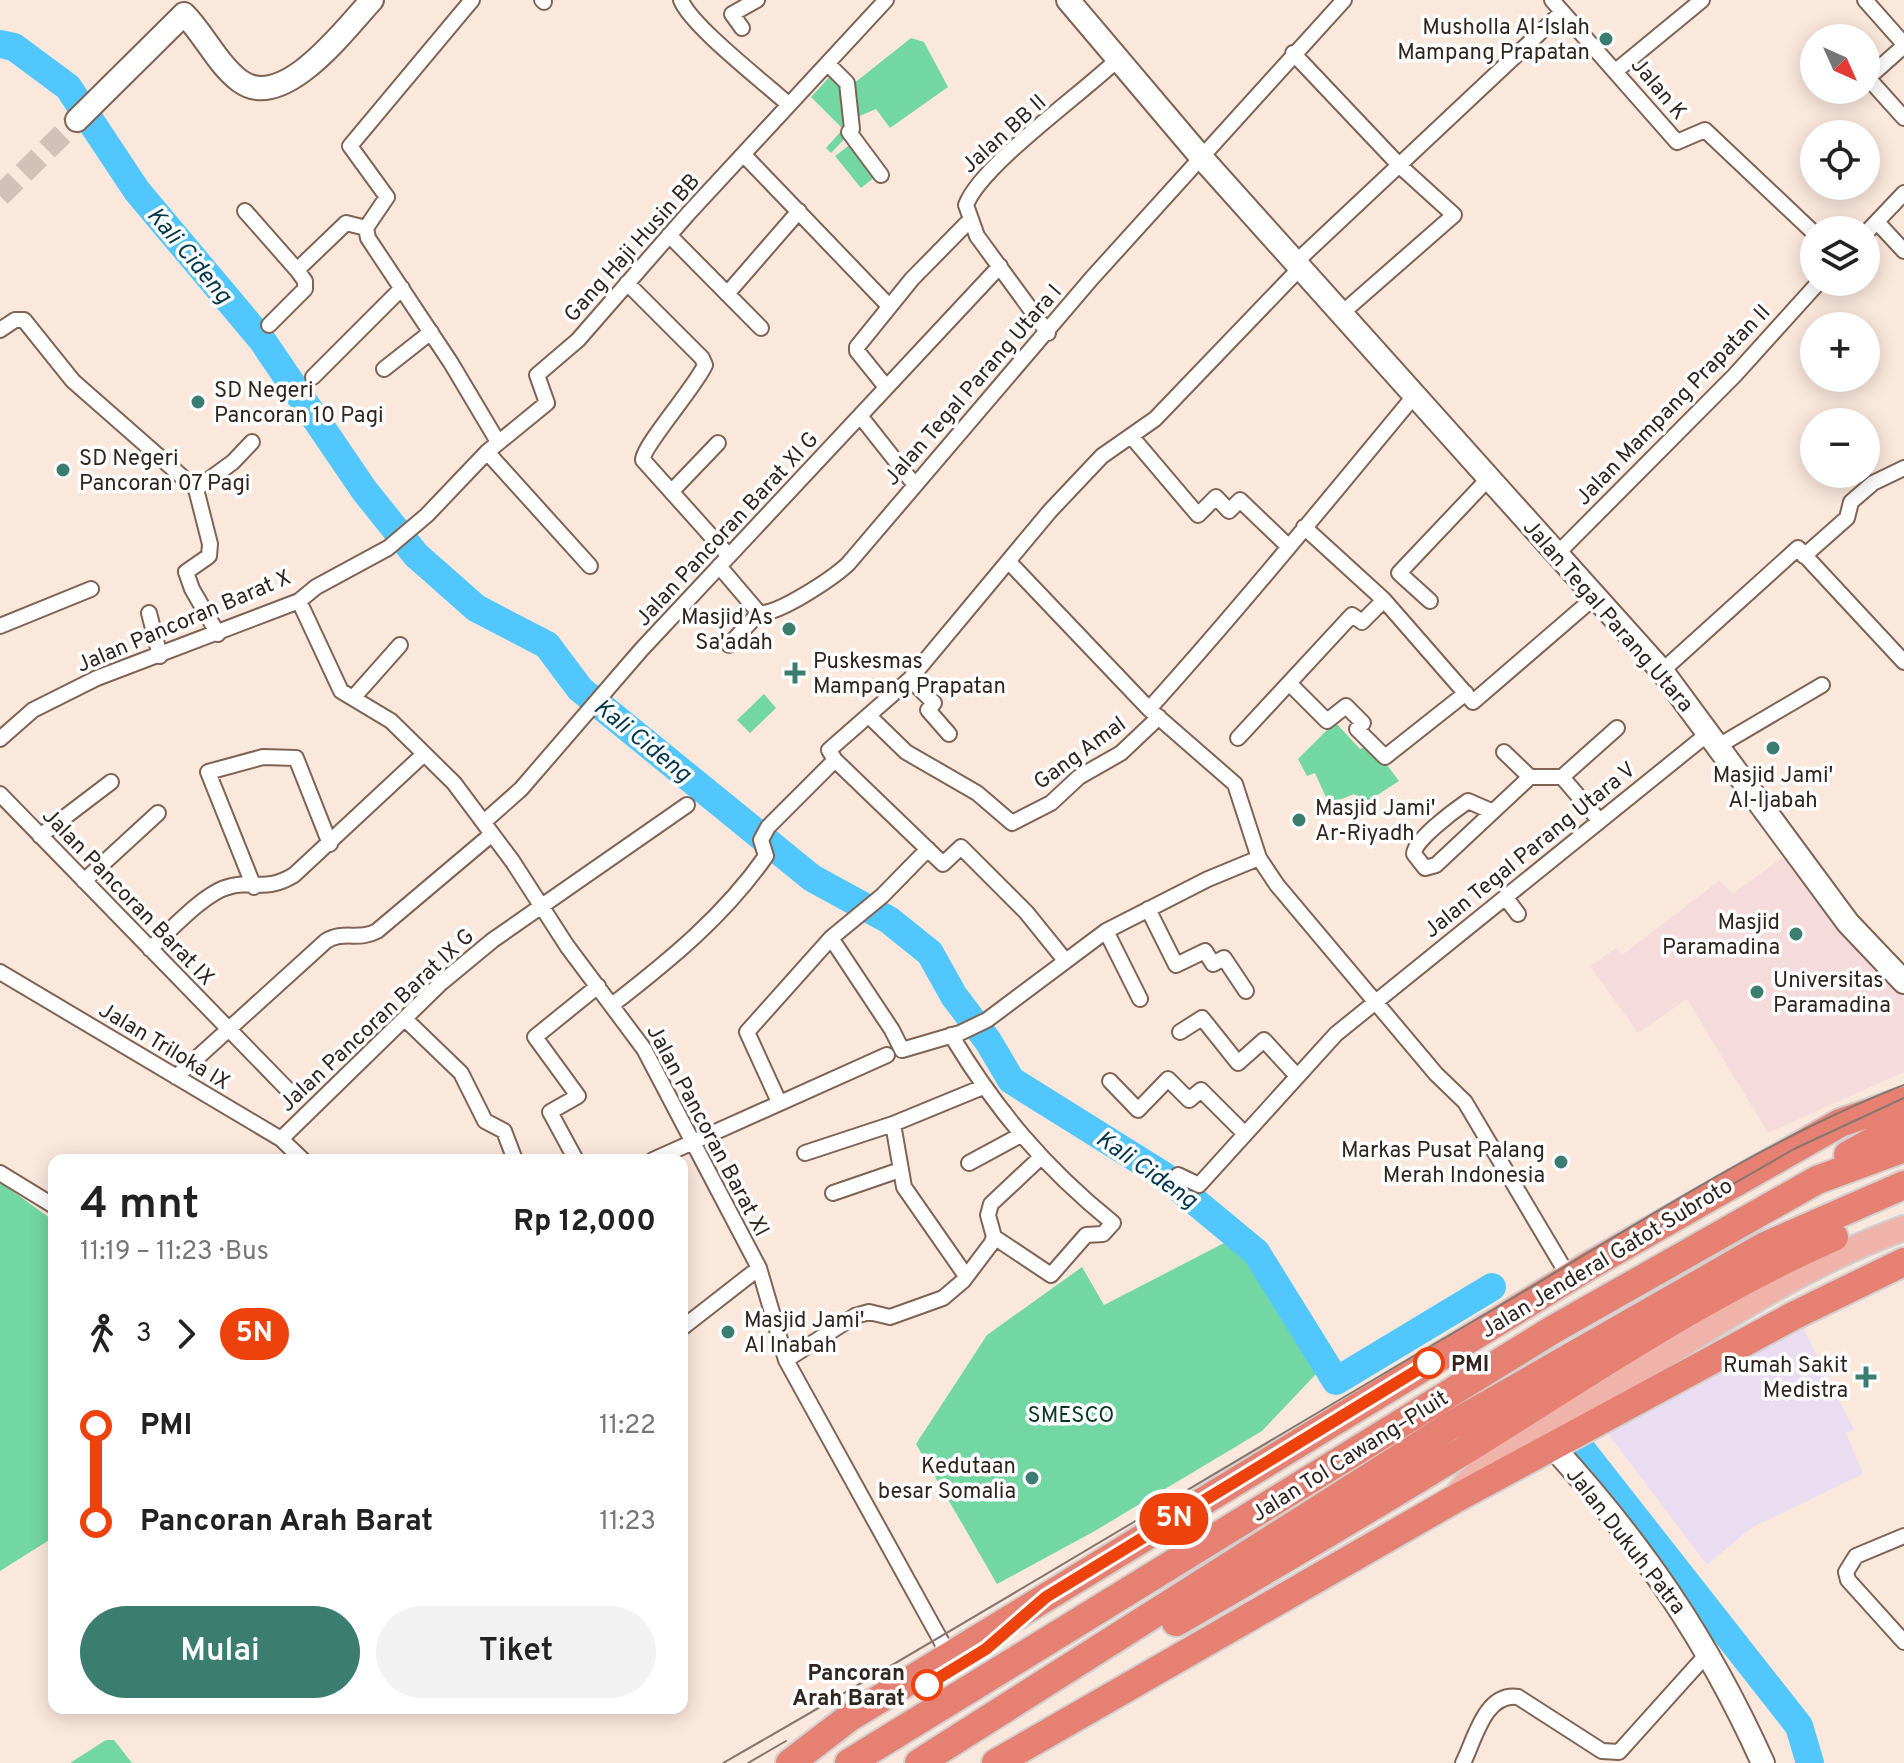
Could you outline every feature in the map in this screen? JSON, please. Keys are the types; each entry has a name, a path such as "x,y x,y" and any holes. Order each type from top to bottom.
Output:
{"highway":[{"name":"Jalan Jenderal Gatot Subroto","path":"790,1763 850,1717 1569,1277 1840,1123 1904,1101"},
{"path":"1817,1180 1864,1144 1904,1124"},
{"name":"Jalan Tol Cawang–Pluit","path":"849,1763 1554,1329 1817,1180 1904,1148"},
{"name":"Jalan Tol Cawang–Pluit","path":"924,1760 1450,1426 1765,1246 1904,1185"},
{"path":"924,1760 1187,1615 1486,1437 1557,1389 1744,1281 1904,1206"},
{"path":"1486,1437 1553,1409 1704,1316 1805,1262 1837,1255"},
{"path":"996,1763 1453,1500 1795,1315 1904,1262"}],"main road":[{"path":"1453,1500 1473,1475 1490,1462 1837,1255 1904,1228"}],"street":[{"path":"77,120 187,7 240,81 258,89 277,87 296,76 372,0"},
{"path":"472,0 353,140 352,154 387,197 366,228 368,238 431,332 498,442"},
{"path":"681,0 697,26 718,40 789,105"},
{"path":"742,28 732,14 757,0"},
{"name":"Gang Haji Husin BB","path":"427,515 487,452 547,403 537,375 578,340 669,235 886,0"},
{"name":"Jalan Tegal Parang Utara","path":"1068,0 1201,157 1662,671 1715,738 1848,923 1904,982"},
{"name":"Jalan Tegal Parang Utara I","path":"759,613 767,614 842,569 1048,333 1092,278 1344,0"},
{"name":"Jalan K","path":"1552,0 1617,70 1677,142 1705,130 1800,220"},
{"path":"1617,70 1702,0"},
{"path":"1865,0 1904,45 1868,78 1904,118"},
{"path":"1064,959 1026,912 961,847 943,864 835,760 829,750 910,679 1102,456 1155,419 1299,264 1562,12"},
{"path":"1293,53 1400,166 1454,215 1342,313"},
{"name":"Jalan BB II","path":"970,220 966,205 976,185 1118,59"},
{"path":"828,64 847,83 852,129 849,132 881,175"},
{"path":"744,155 889,306"},
{"path":"1880,218 1904,193"},
{"path":"245,211 305,281 305,289 269,325"},
{"path":"727,294 799,211"},
{"path":"886,387 857,351 863,337 970,220 1048,333"},
{"path":"297,270 340,226 354,224 366,228"},
{"path":"1880,234 1904,251"},
{"path":"669,235 761,328"},
{"name":"Jalan Pancoran Barat XI G","path":"176,1077 226,1028 326,941 342,934 366,937 377,931 488,828 611,683 1000,266"},
{"path":"627,283 704,362 703,370 642,456 672,491 759,613 729,645"},
{"path":"313,377 402,288"},
{"name":"Jalan Mampang Prapatan II","path":"1557,554 1735,375 1806,296"},
{"path":"0,330 15,320 24,320 73,381 196,489 210,544 209,556 186,572 192,589 218,634"},
{"path":"384,369 431,332"},
{"path":"1154,713 1415,395"},
{"path":"861,417 914,484"},
{"path":"1131,436 1198,515 1216,497 1229,511 1240,500 1289,547"},
{"path":"196,489 233,462 252,442"},
{"path":"672,491 718,443"},
{"path":"487,452 590,566"},
{"path":"1804,556 1847,518 1851,502 1873,483 1904,468"},
{"path":"1430,601 1399,573 1489,478"},
{"name":"Jalan Pancoran Barat X","path":"0,739 33,710 97,678 299,601 316,587 388,548 427,515"},
{"path":"1304,527 1384,600 1475,701 1596,596"},
{"path":"1662,671 1798,548 1904,662"},
{"path":"1009,562 1154,713 1235,784 1259,858 1277,885 1436,1074 1465,1102 1569,1277"},
{"path":"0,626 91,589"},
{"path":"1238,738 1352,615 1362,622 1384,600"},
{"name":"Jalan Pancoran Barat XI","path":"299,601 336,684 391,721 454,783 650,1060 689,1141 759,1268 786,1360 950,1657"},
{"path":"149,613 160,656"},
{"path":"353,698 400,645"},
{"path":"910,679 934,703 928,710 949,734"},
{"path":"1290,684 1327,721 1346,706 1363,723 1357,729 1385,757 1466,693"},
{"name":"Jalan Tegal Parang Utara V","path":"1178,1175 1199,1185 1336,1034 1506,898 1598,819 1715,738 1822,685"},
{"name":"Gang Amal","path":"869,716 906,752 977,793 1012,823 1051,803 1079,777 1121,753 1154,713"},
{"path":"1491,811 1468,801 1459,807 1416,844 1414,854 1421,865 1425,868 1436,865 1530,777 1562,777 1617,728"},
{"path":"1504,752 1530,777"},
{"path":"150,949 226,887 278,884 330,844 424,754"},
{"path":"254,887 208,772 263,757 296,758 330,844"},
{"path":"612,1005 676,955 743,888 766,856 764,834 835,760"},
{"path":"1562,777 1598,819"},
{"path":"40,836 111,782"},
{"name":"Jalan Pancoran Barat IX","path":"0,794 288,1090"},
{"name":"Jalan Pancoran Barat IX G","path":"281,1139 441,983 541,904 687,805"},
{"path":"84,881 158,813"},
{"path":"779,1102 747,1032 831,938 882,896 928,849"},
{"path":"664,1154 894,1053 956,1034 987,1020 1001,1012 1064,959 1106,931 1259,858"},
{"path":"1506,898 1518,914"},
{"path":"1148,909 1176,965 1205,951 1213,964 1224,958 1246,991"},
{"path":"1106,931 1140,999"},
{"path":"831,938 892,1030 894,1053"},
{"name":"Jalan Triloka IX","path":"0,972 281,1139 297,1154"},
{"path":"573,1154 550,1112 578,1096 535,1037 598,986"},
{"path":"1180,1032 1202,1018 1238,1063 1264,1040 1297,1076"},
{"path":"405,1019 461,1073 485,1121 504,1131 513,1154"},
{"path":"956,1034 983,1087 1019,1136 1113,1223 1103,1234 1086,1235 1051,1275 994,1237 988,1215 991,1204 1040,1158"},
{"path":"1110,1081 1138,1110 1168,1079 1189,1100 1201,1090 1244,1133"},
{"path":"805,1153 893,1124 983,1087"},
{"path":"893,1124 904,1187 966,1276"},
{"path":"969,1163 1019,1136"},
{"path":"833,1193 900,1170"},
{"path":"0,1173 48,1202"},
{"path":"786,1360 855,1316 869,1312 890,1317 943,1298 966,1276 994,1237"},
{"path":"688,1319 759,1268"},
{"name":"Jalan Dukuh Patra","path":"1554,1448 1663,1580 1734,1699 1763,1763"},
{"path":"1904,1536 1856,1556 1846,1572 1848,1580 1904,1642"},
{"path":"1463,1763 1489,1709 1496,1700 1510,1695 1518,1697 1602,1751 1619,1752 1708,1653"}],"shaded area":[{"name":"Universitas Paramadina","path":"1794,849 1904,987 1904,1072 1768,1133 1687,999 1638,1033 1590,966 1616,948 1622,955 1720,880 1732,894"},
{"path":"1801,1323 1854,1430 1846,1433 1863,1474 1751,1528 1707,1565 1603,1427 1639,1416"}],"green space":[{"path":"911,38 924,42 948,87 890,128 876,109 855,118 853,84"},
{"path":"833,73 846,85 848,135 831,153 826,148 843,129 811,97"},
{"path":"851,144 876,176 861,188 835,156"},
{"path":"764,694 776,708 750,733 737,720"},
{"path":"1335,722 1360,749 1371,744 1399,781 1365,803 1354,794 1329,804 1315,773 1307,776 1298,759"},
{"path":"0,1182 48,1217 48,1541 0,1571"},
{"name":"SMESCO","path":"1232,1239 1281,1306 1319,1371 1262,1431 1093,1532 997,1584 916,1444 987,1335 1082,1267 1104,1305"},
{"path":"106,1740 114,1740 132,1763 70,1763"}],"waterway":[{"name":"Kali Cideng","path":"0,44 14,47 68,87 137,191 262,340 364,490 416,555 476,608 547,645 580,689 812,878 889,920 930,953 954,996 988,1041 1011,1080 1163,1175 1256,1252 1336,1381 1492,1287"},
{"path":"1579,1446 1799,1726 1810,1763"}],"tunnel":[{"path":"0,196 77,120"}],"tram line":[{"path":"723,1763 1696,1188 1798,1132 1904,1085"},
{"path":"1658,1227 1794,1149 1904,1098"},
{"path":"748,1763 786,1741"}],"bus line":[{"name":"5N","path":"927,1685 986,1649 1046,1597 1429,1363"}],"place":[{"name":"Musholla Al-Islah Mampang Prapatan","path":"1606,39"},
{"name":"SD Negeri Pancoran 10 Pagi","path":"198,402"},
{"name":"SD Negeri Pancoran 07 Pagi","path":"63,470"},
{"name":"Masjid As Sa'adah","path":"789,629"},
{"name":"Puskesmas Mampang Prapatan","path":"795,673"},
{"name":"Masjid Jami' Al-Ijabah","path":"1773,748"},
{"name":"Masjid Jami' Ar-Riyadh","path":"1299,820"},
{"name":"Masjid Paramadina","path":"1796,934"},
{"name":"Universitas Paramadina","path":"1757,992"},
{"name":"Markas Pusat Palang Merah Indonesia","path":"1561,1162"},
{"name":"Masjid Jami' Al Inabah","path":"728,1332"},
{"name":"PMI","path":"1429,1363"},
{"name":"Rumah Sakit Medistra","path":"1866,1377"},
{"name":"Kedutaan besar Somalia","path":"1032,1478"},
{"name":"Pancoran Arah Barat","path":"927,1685"}]}
